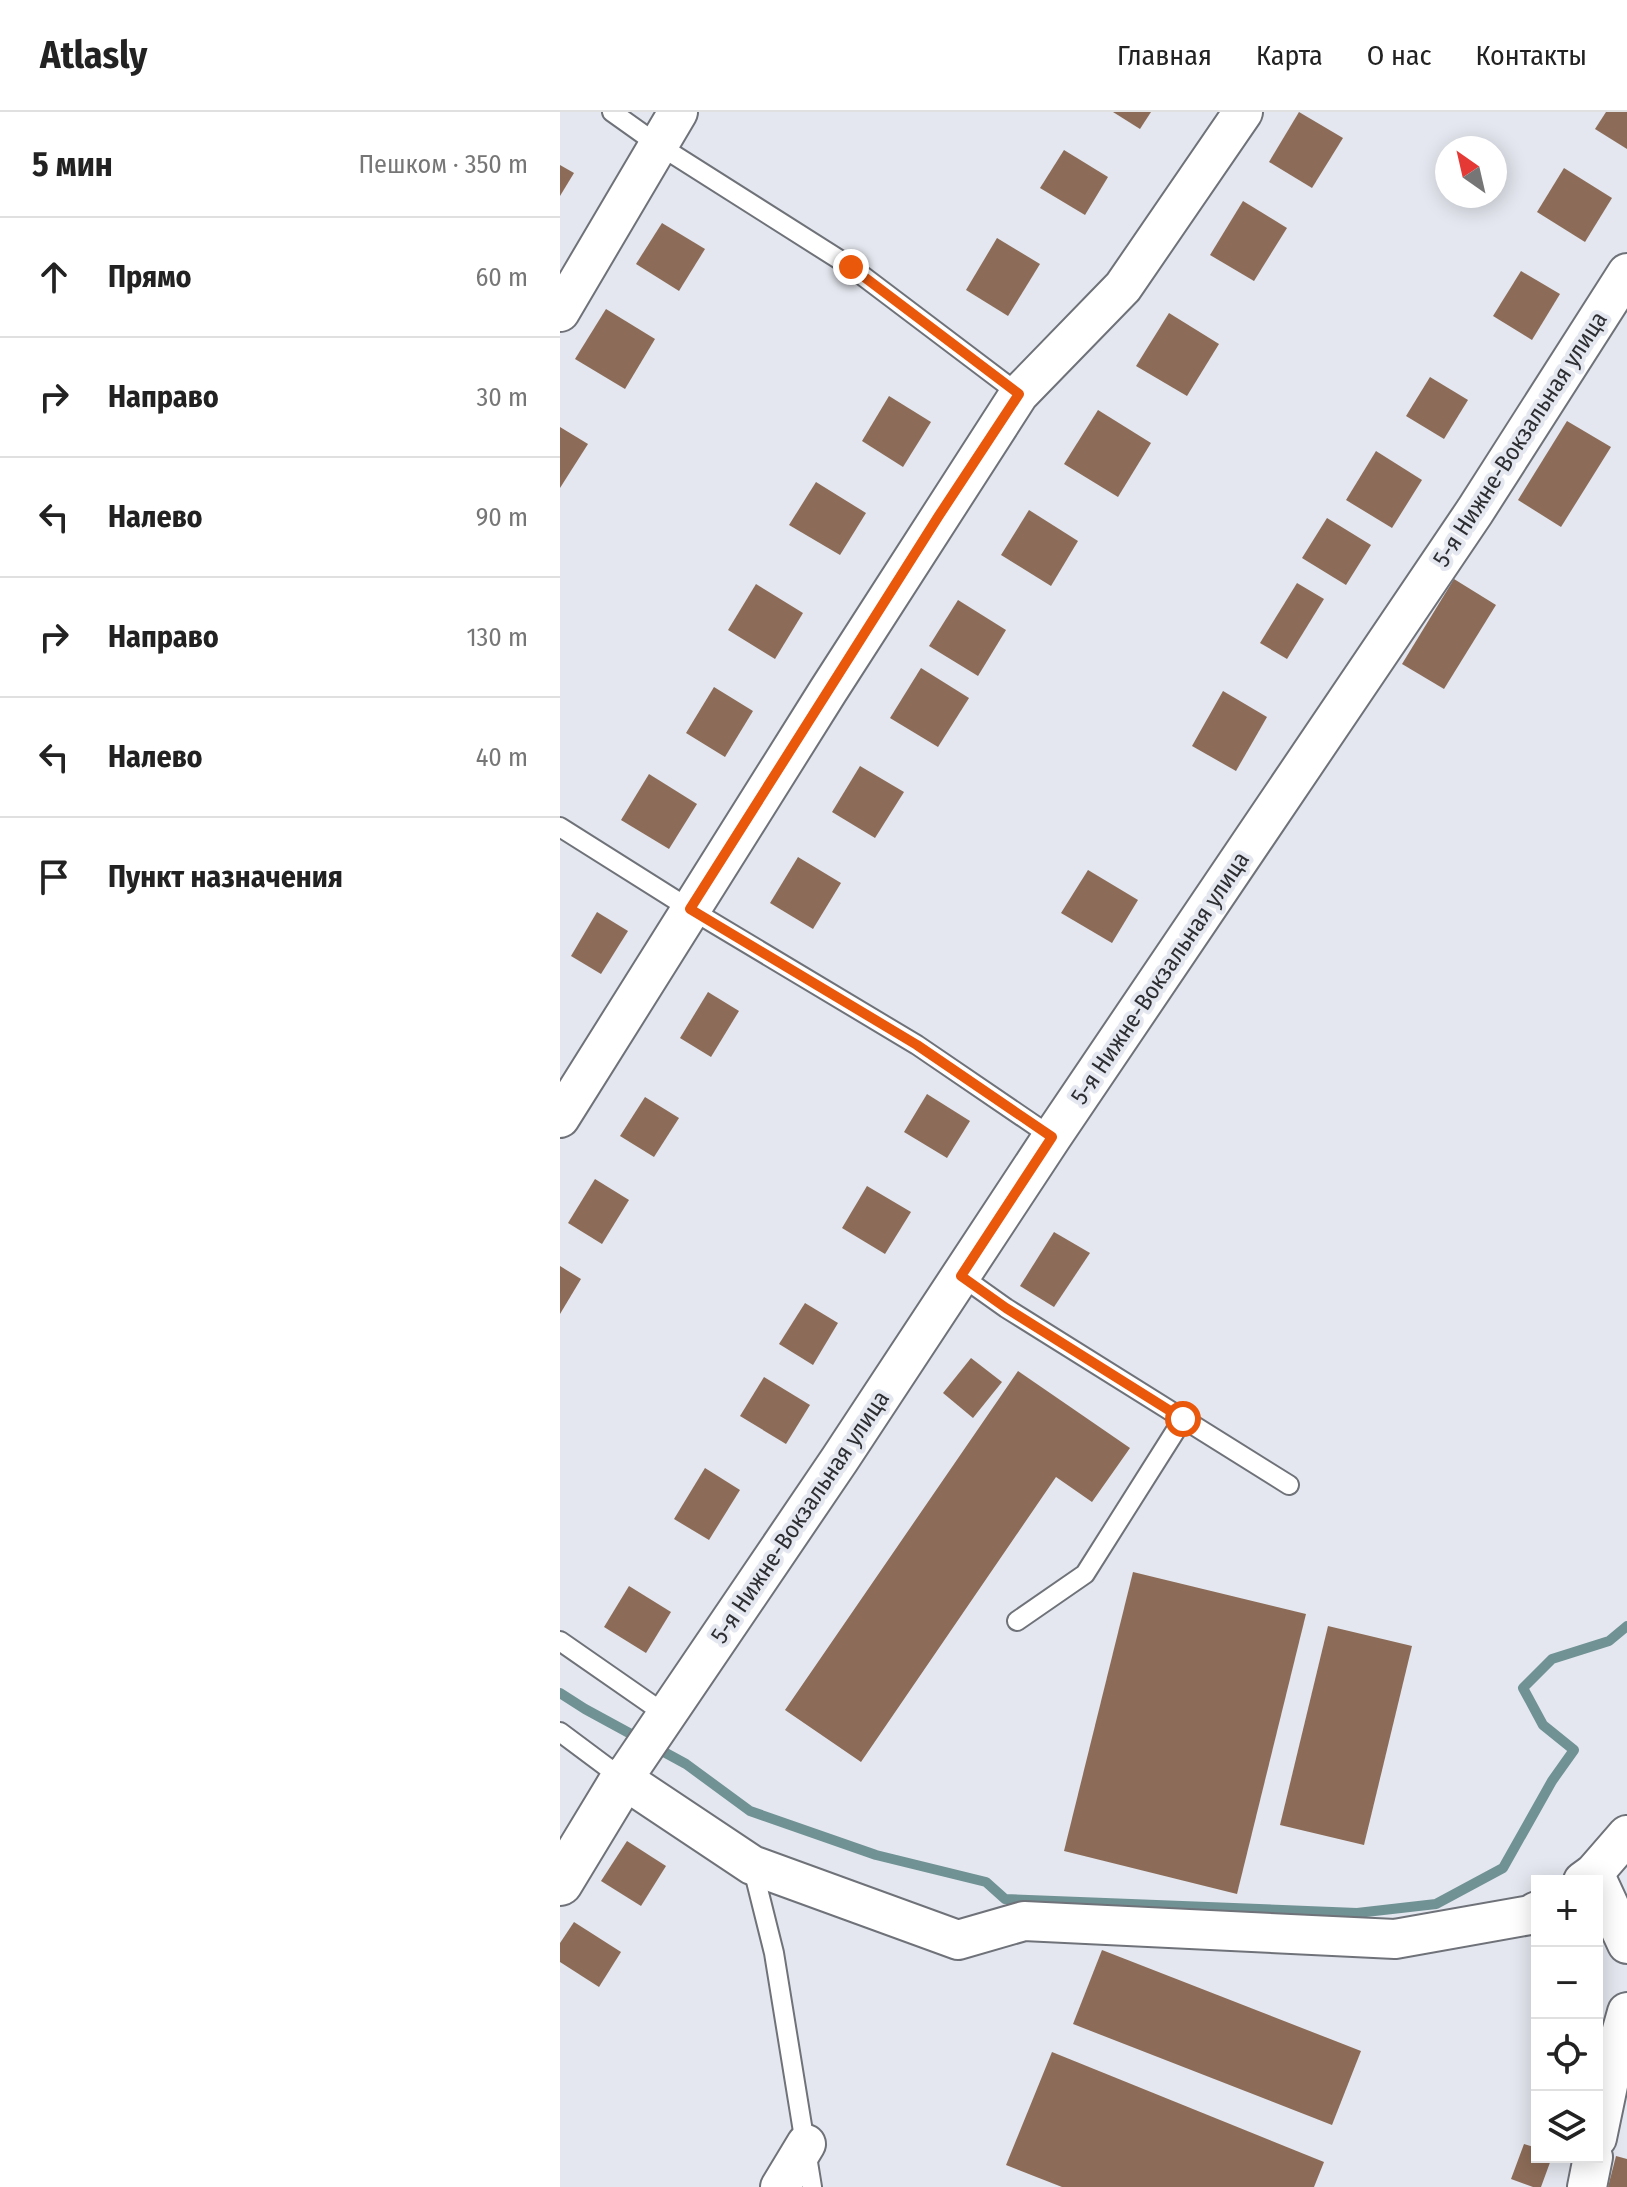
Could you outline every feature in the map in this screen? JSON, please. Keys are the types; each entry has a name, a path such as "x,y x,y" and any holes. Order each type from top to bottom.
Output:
{"street":[{"path":"560,312 678,112"},
{"path":"560,1118 938,517 1019,394 1123,287 1243,112"},
{"name":"5-я Нижне-Вокзальная улица","path":"560,1883 665,1714 831,1472 1052,1137 1475,511 1627,273"},
{"path":"623,1779 752,1865 958,1940 1024,1921 1395,1939 1531,1914"},
{"path":"1590,1875 1627,1835"},
{"path":"1603,1903 1627,1944"},
{"path":"1603,2109 1627,2012"},
{"path":"780,2187 806,2144"},
{"path":"1587,2187 1592,2163"}],"lane":[{"path":"612,112 851,267 1019,394"},
{"path":"560,827 917,1045 1052,1137"},
{"path":"961,1276 1006,1308 1289,1485"},
{"path":"1017,1621 1085,1574 1183,1419"},
{"path":"560,1641 665,1714"},
{"path":"560,1732 623,1779"},
{"path":"752,1865 774,1953 812,2187"}],"building":[{"path":"1113,112 1151,112 1140,129"},
{"path":"1299,112 1343,138 1312,188 1269,162"},
{"path":"1606,112 1627,112 1627,149 1595,129"},
{"path":"1064,150 1108,177 1085,215 1040,188"},
{"path":"560,165 574,173 560,196"},
{"path":"1564,168 1612,198 1585,242 1537,212"},
{"path":"1243,201 1287,228 1254,281 1210,255"},
{"path":"662,223 705,249 679,291 636,264"},
{"path":"997,238 1040,264 1008,316 966,290"},
{"path":"1521,271 1560,294 1532,340 1493,316"},
{"path":"606,309 655,339 625,389 575,359"},
{"path":"1169,313 1219,344 1187,396 1136,366"},
{"path":"1430,377 1468,400 1444,439 1406,416"},
{"path":"889,396 931,422 903,467 862,441"},
{"path":"1098,410 1151,443 1118,497 1064,464"},
{"path":"1567,421 1611,447 1561,527 1518,500"},
{"path":"560,427 588,444 560,488"},
{"path":"1376,451 1422,480 1392,528 1346,500"},
{"path":"816,482 866,513 840,555 789,525"},
{"path":"1029,510 1078,541 1051,586 1001,555"},
{"path":"1327,518 1371,545 1346,585 1302,558"},
{"path":"1454,579 1496,605 1444,689 1402,664"},
{"path":"1297,583 1324,599 1287,659 1260,643"},
{"path":"756,584 803,613 775,659 728,630"},
{"path":"958,600 1006,630 978,676 929,646"},
{"path":"921,668 969,698 938,747 890,718"},
{"path":"714,687 753,711 725,757 686,733"},
{"path":"1223,691 1267,717 1236,771 1192,746"},
{"path":"860,766 904,792 875,838 832,812"},
{"path":"649,774 697,804 669,849 621,820"},
{"path":"798,857 841,883 813,929 770,903"},
{"path":"1088,870 1138,900 1112,943 1061,913"},
{"path":"597,912 628,931 601,974 571,956"},
{"path":"708,992 739,1011 711,1057 680,1038"},
{"path":"927,1094 970,1121 947,1158 904,1132"},
{"path":"645,1097 679,1118 654,1157 620,1136"},
{"path":"595,1179 629,1200 602,1244 568,1223"},
{"path":"867,1186 911,1212 885,1254 842,1228"},
{"path":"1054,1232 1090,1253 1054,1307 1020,1286"},
{"path":"560,1266 581,1279 560,1314"},
{"path":"805,1303 838,1323 813,1365 779,1344"},
{"path":"971,1358 1002,1382 973,1418 943,1393"},
{"path":"1018,1371 1130,1448 1092,1502 1056,1477 861,1762 785,1710"},
{"path":"764,1377 810,1405 786,1444 740,1416"},
{"path":"705,1468 740,1490 709,1540 674,1519"},
{"path":"1133,1572 1306,1614 1237,1894 1064,1851"},
{"path":"629,1586 671,1612 646,1653 604,1627"},
{"path":"1328,1626 1412,1646 1364,1845 1280,1825"},
{"path":"627,1841 666,1866 641,1906 601,1881"},
{"path":"574,1922 621,1952 599,1987 560,1962 560,1943"},
{"path":"1102,1950 1361,2051 1332,2125 1073,2024"},
{"path":"1052,2052 1324,2162 1314,2187 1062,2187 1006,2165"},
{"path":"1524,2144 1531,2146 1531,2163 1550,2163 1541,2187 1511,2179"},
{"path":"1616,2156 1627,2159 1627,2187 1608,2187"}],"waterway":[{"path":"560,1693 686,1764 750,1811 876,1855 986,1882 1005,1899 1357,1913 1436,1904 1503,1868 1552,1781 1574,1750 1543,1725 1523,1688 1552,1659 1609,1641 1627,1626"}],"route":[{"path":"851,267 1019,394 690,909 917,1045 1052,1137 961,1276 1006,1308 1183,1419"}]}
